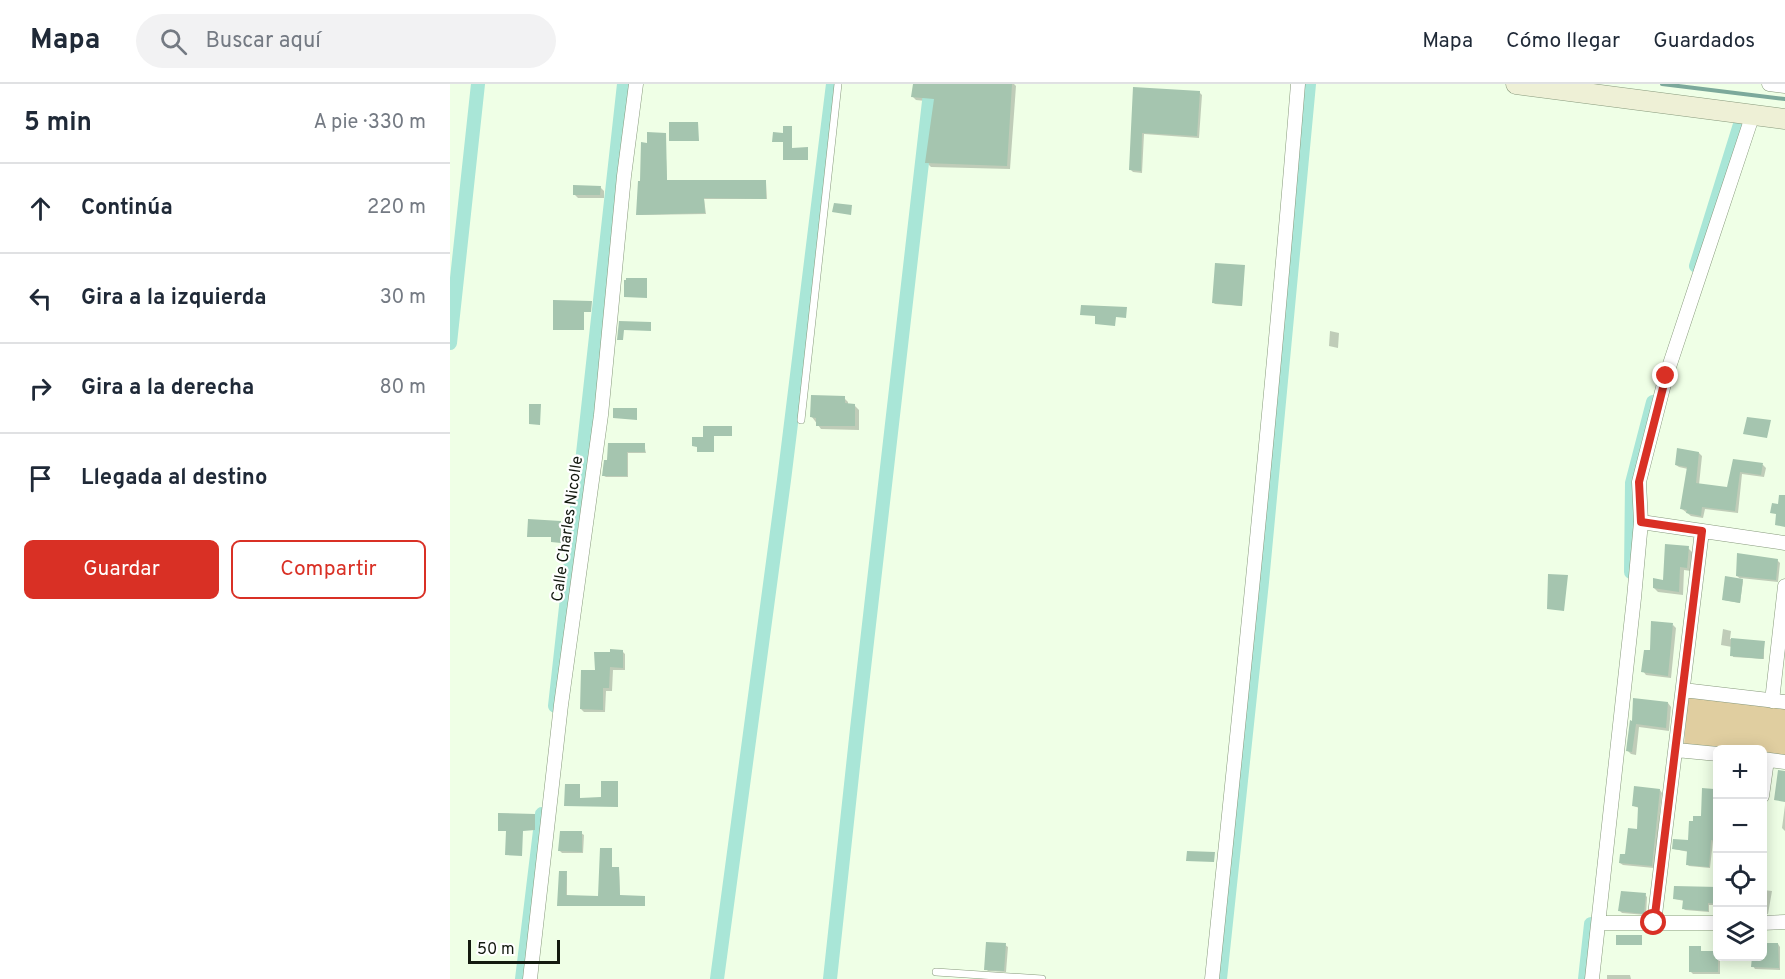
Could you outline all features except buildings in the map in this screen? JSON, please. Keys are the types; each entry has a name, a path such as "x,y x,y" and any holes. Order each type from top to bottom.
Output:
{"street":[{"name":"Calle Charles Nicolle","path":"530,979 561,705 600,415 624,176 636,84"},
{"path":"1212,979 1256,559 1271,384 1278,338 1298,84"},
{"path":"1516,84 1785,119"},
{"path":"1769,84 1785,86"},
{"path":"1592,979 1641,522 1639,482 1666,376 1753,114"},
{"path":"1641,522 1785,543"},
{"path":"1654,923 1702,531"},
{"path":"1683,690 1779,701 1785,586"},
{"path":"1676,750 1713,754"},
{"path":"1767,760 1785,762"},
{"path":"1767,923 1785,922"},
{"path":"1599,924 1713,923"}],"lane":[{"path":"801,420 838,84"},
{"path":"936,972 1042,979"}],"shaded area":[{"path":"1688,697 1785,708 1785,755 1767,753 1767,745 1713,745 1713,747 1684,744"}],"waterway":[{"path":"450,343 478,84"},
{"path":"555,706 624,84"},
{"path":"717,979 784,480 833,84"},
{"path":"830,979 931,84"},
{"path":"1220,979 1262,582 1309,84"},
{"path":"1662,84 1785,99"},
{"path":"1696,266 1741,121"},
{"path":"1631,572 1632,483 1653,402"},
{"path":"522,979 542,814"},
{"path":"1585,979 1591,924"}],"route":[{"path":"1654,923 1702,531 1641,522 1639,482 1666,376"}]}
